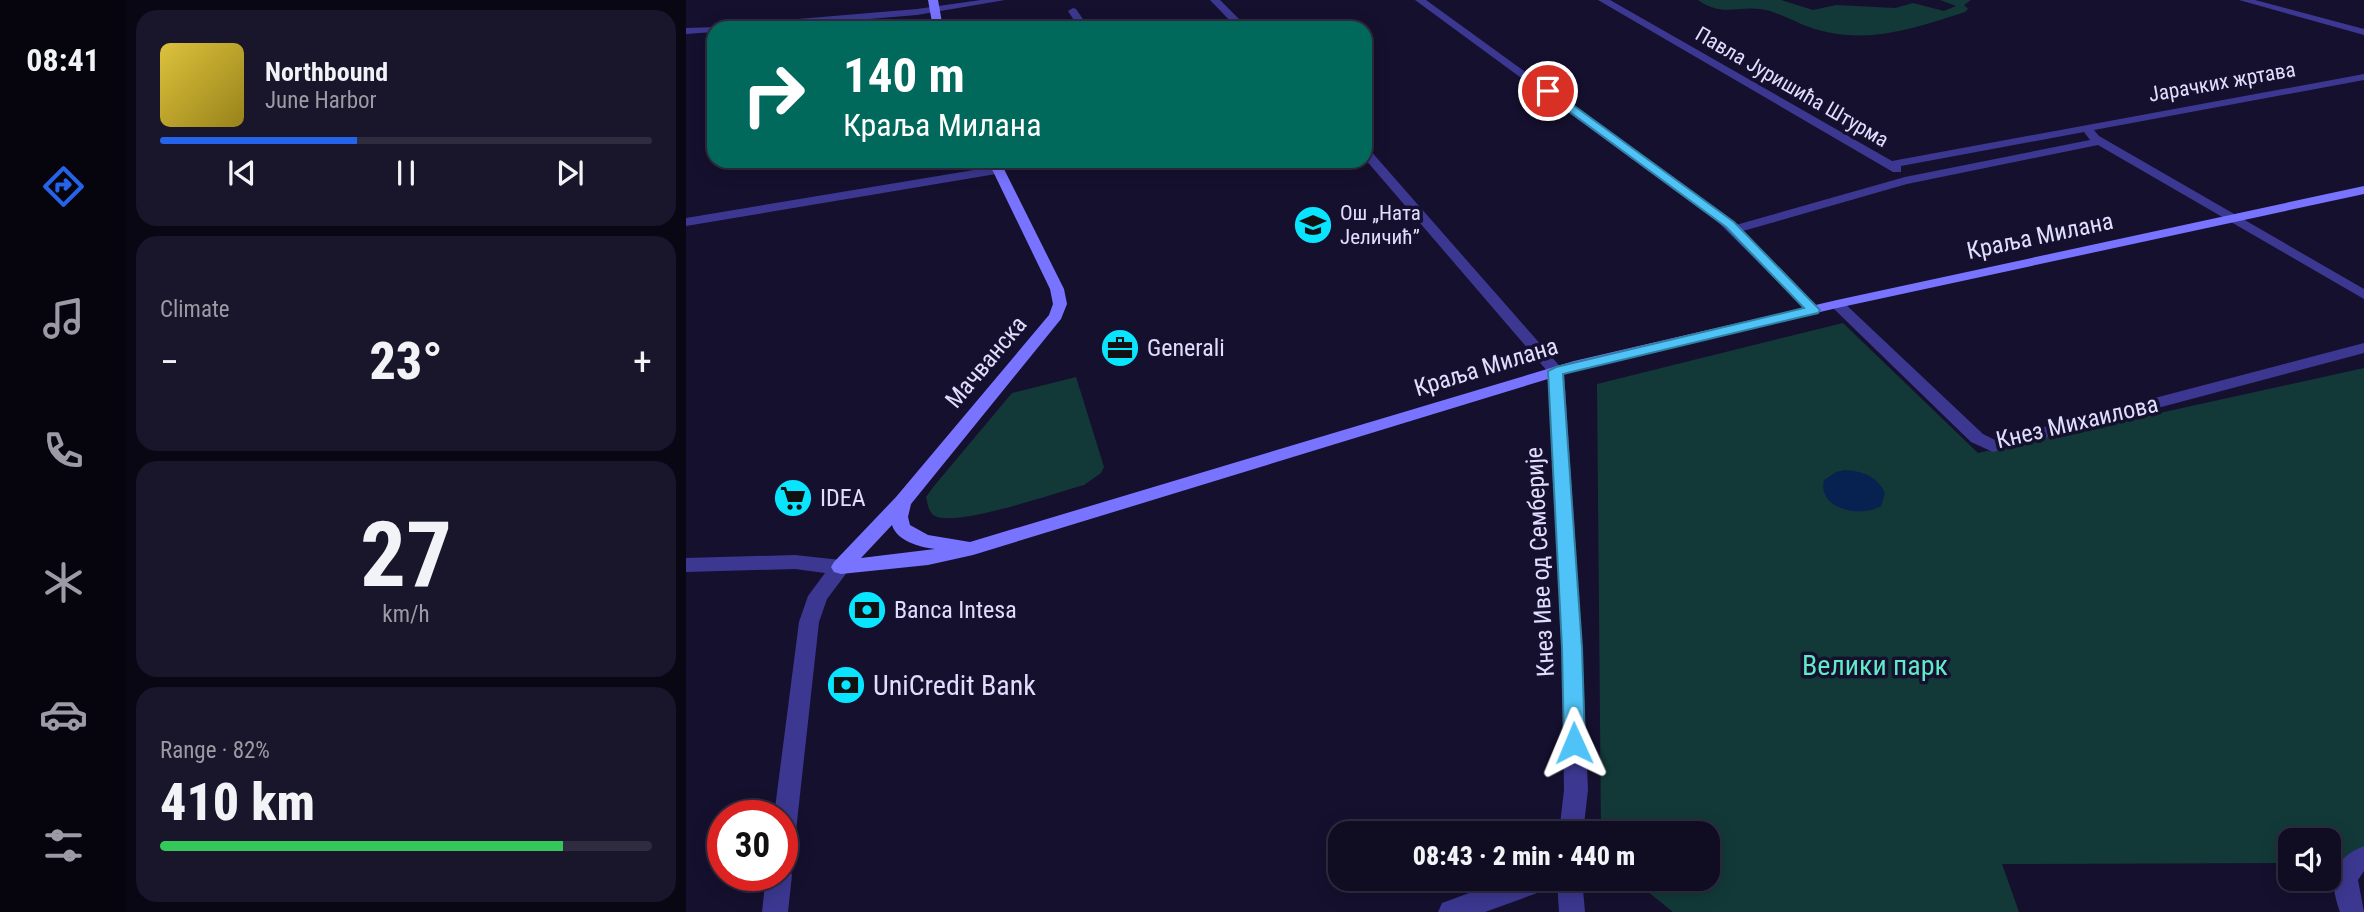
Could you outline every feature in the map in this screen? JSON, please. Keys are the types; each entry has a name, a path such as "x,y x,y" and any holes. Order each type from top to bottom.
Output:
{"main road":[{"name":"Мачванска","path":"841,567 902,502 1056,316 1060,304 1057,289 997,168"},
{"name":"Краља Милана","path":"841,567 928,558 973,548 1556,371 1837,304 2364,190"},
{"path":"902,502 902,529 924,541 973,548"}],"street":[{"path":"789,21 1000,0"},
{"path":"1215,0 1236,21"},
{"path":"1420,0 1735,229 1814,310"},
{"name":"Павла Јуришића Штурма","path":"1603,0 1889,165"},
{"path":"2244,0 2364,32"},
{"path":"1073,11 1079,21"},
{"path":"686,31 707,30"},
{"name":"Јарачких жртава","path":"1889,165 2092,134 2364,77"},
{"path":"2092,134 2364,295"},
{"name":"Јарачких жртава","path":"1735,229 1914,179 2086,146 2096,142 2092,134"},
{"path":"1372,160 1556,371"},
{"path":"1889,165 1914,179"},
{"path":"686,222 985,168"},
{"name":"Кнез Михаилова","path":"1837,304 1977,438 1993,446 2364,348"},
{"name":"Кнез Иве од Семберије","path":"1556,371 1572,648 1576,790 1572,821"},
{"path":"686,565 795,562 841,567"},
{"path":"788,800 809,622 818,596 841,567"},
{"path":"2353,912 2346,893 2347,870 2353,862 2364,858"},
{"path":"775,912 777,891"},
{"path":"1462,910 1511,891"},
{"path":"1570,891 1572,912"}],"green space":[{"path":"1698,0 1781,0 1813,10 1836,5 1895,8 1913,3 1944,11 1956,6 1940,0 1971,0 1964,5 1968,9 1965,12 1928,24 1873,35 1854,35 1815,29 1767,10 1722,10"},
{"name":"Велики парк","path":"1843,323 1978,453 2364,368 2364,863 2341,863 2341,828 2278,828 2278,863 2002,864 2019,912 1673,912 1647,891 1720,891 1720,821 1601,821 1597,384"},
{"path":"1076,377 1104,467 1101,473 1084,485 1007,508 964,517 947,518 933,514 926,497 1012,393"}],"water":[{"path":"1845,470 1863,473 1878,482 1885,493 1881,506 1873,510 1853,511 1834,505 1827,498 1824,480"}],"place":[{"name":"Ош „Ната Јеличић”","path":"1313,225"},
{"name":"Generali","path":"1120,348"},
{"name":"IDEA","path":"793,498"},
{"name":"Banca Intesa","path":"867,610"},
{"name":"UniCredit Bank","path":"846,685"}],"route":[{"path":"1548,91 1730,225 1814,310 1556,371 1572,648 1574,743"}]}
